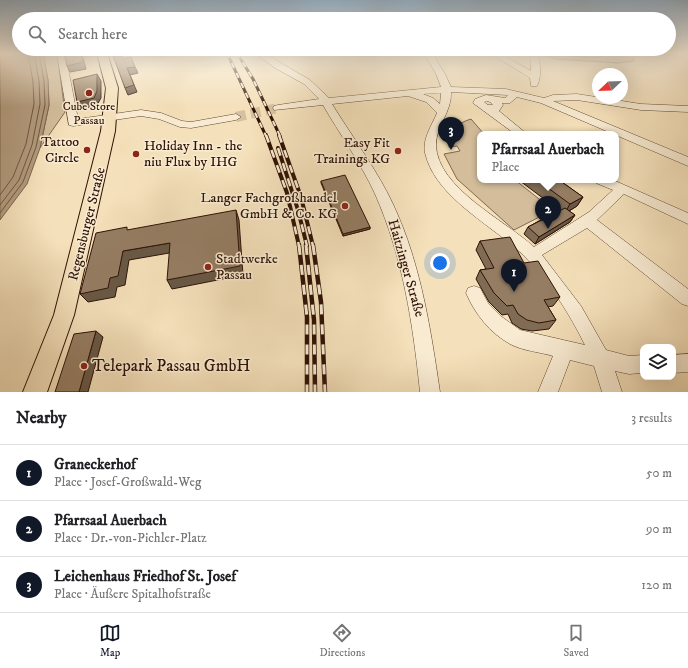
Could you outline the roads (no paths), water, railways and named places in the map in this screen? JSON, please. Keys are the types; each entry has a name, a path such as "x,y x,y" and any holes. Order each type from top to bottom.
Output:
{"main road":[{"name":"Regensburger Straße","path":"35,392 64,315 103,159 111,111 112,88 107,71"}],"street":[{"path":"64,71 73,123 111,111 161,116 180,124 192,125 236,117"},
{"name":"Haitzinger Straße","path":"287,71 307,82 325,100 381,193 402,242 421,322 430,392"},
{"path":"440,71 443,77"},
{"path":"442,71 446,88 446,101 431,138 433,160 438,171 454,191 532,254 555,282 602,359 612,392"},
{"path":"525,71 536,78"},
{"path":"528,96 533,90 536,78 535,71"},
{"path":"278,108 325,100 446,88 482,89 513,93 544,101 615,131"},
{"path":"513,93 512,97 507,101 492,105 519,131"},
{"path":"394,94 425,97 436,103 442,113"},
{"path":"544,101 551,97 566,97 642,107 688,109"},
{"path":"619,133 688,162"},
{"path":"608,183 688,219"},
{"path":"540,250 588,221 608,205 622,188"},
{"path":"588,221 688,299"},
{"path":"474,293 482,308 496,322 516,338 629,365 640,364"},
{"path":"548,392 564,350"},
{"path":"676,364 688,363"}],"water":[{"path":"0,71 46,71 49,105 40,148 27,184 0,220"}],"tunnel":[{"path":"236,117 278,108"}],"railway":[{"path":"236,71 266,136"},
{"path":"248,71 280,136"},
{"path":"266,135 287,193 299,246"},
{"path":"279,135 301,197 313,246"},
{"path":"278,148 298,210 307,246"},
{"path":"299,245 307,317 307,392"},
{"path":"306,245 314,320 315,392"},
{"path":"313,245 321,302 325,392"}],"place":[{"name":"Cube Store Passau","path":"89,93"},
{"name":"Tattoo Circle","path":"87,150"},
{"name":"Leichenhaus Friedhof St. Josef","path":"451,150"},
{"name":"Easy Fit Trainings KG","path":"398,151"},
{"name":"Holiday Inn - the niu Flux by IHG","path":"136,154"},
{"name":"Langer Fachgroßhandel GmbH & Co. KG","path":"345,206"},
{"name":"Pfarrsaal Auerbach","path":"548,229"},
{"name":"Stadtwerke Passau","path":"208,267"},
{"name":"Graneckerhof","path":"514,292"},
{"name":"Telepark Passau GmbH","path":"84,366"}]}
